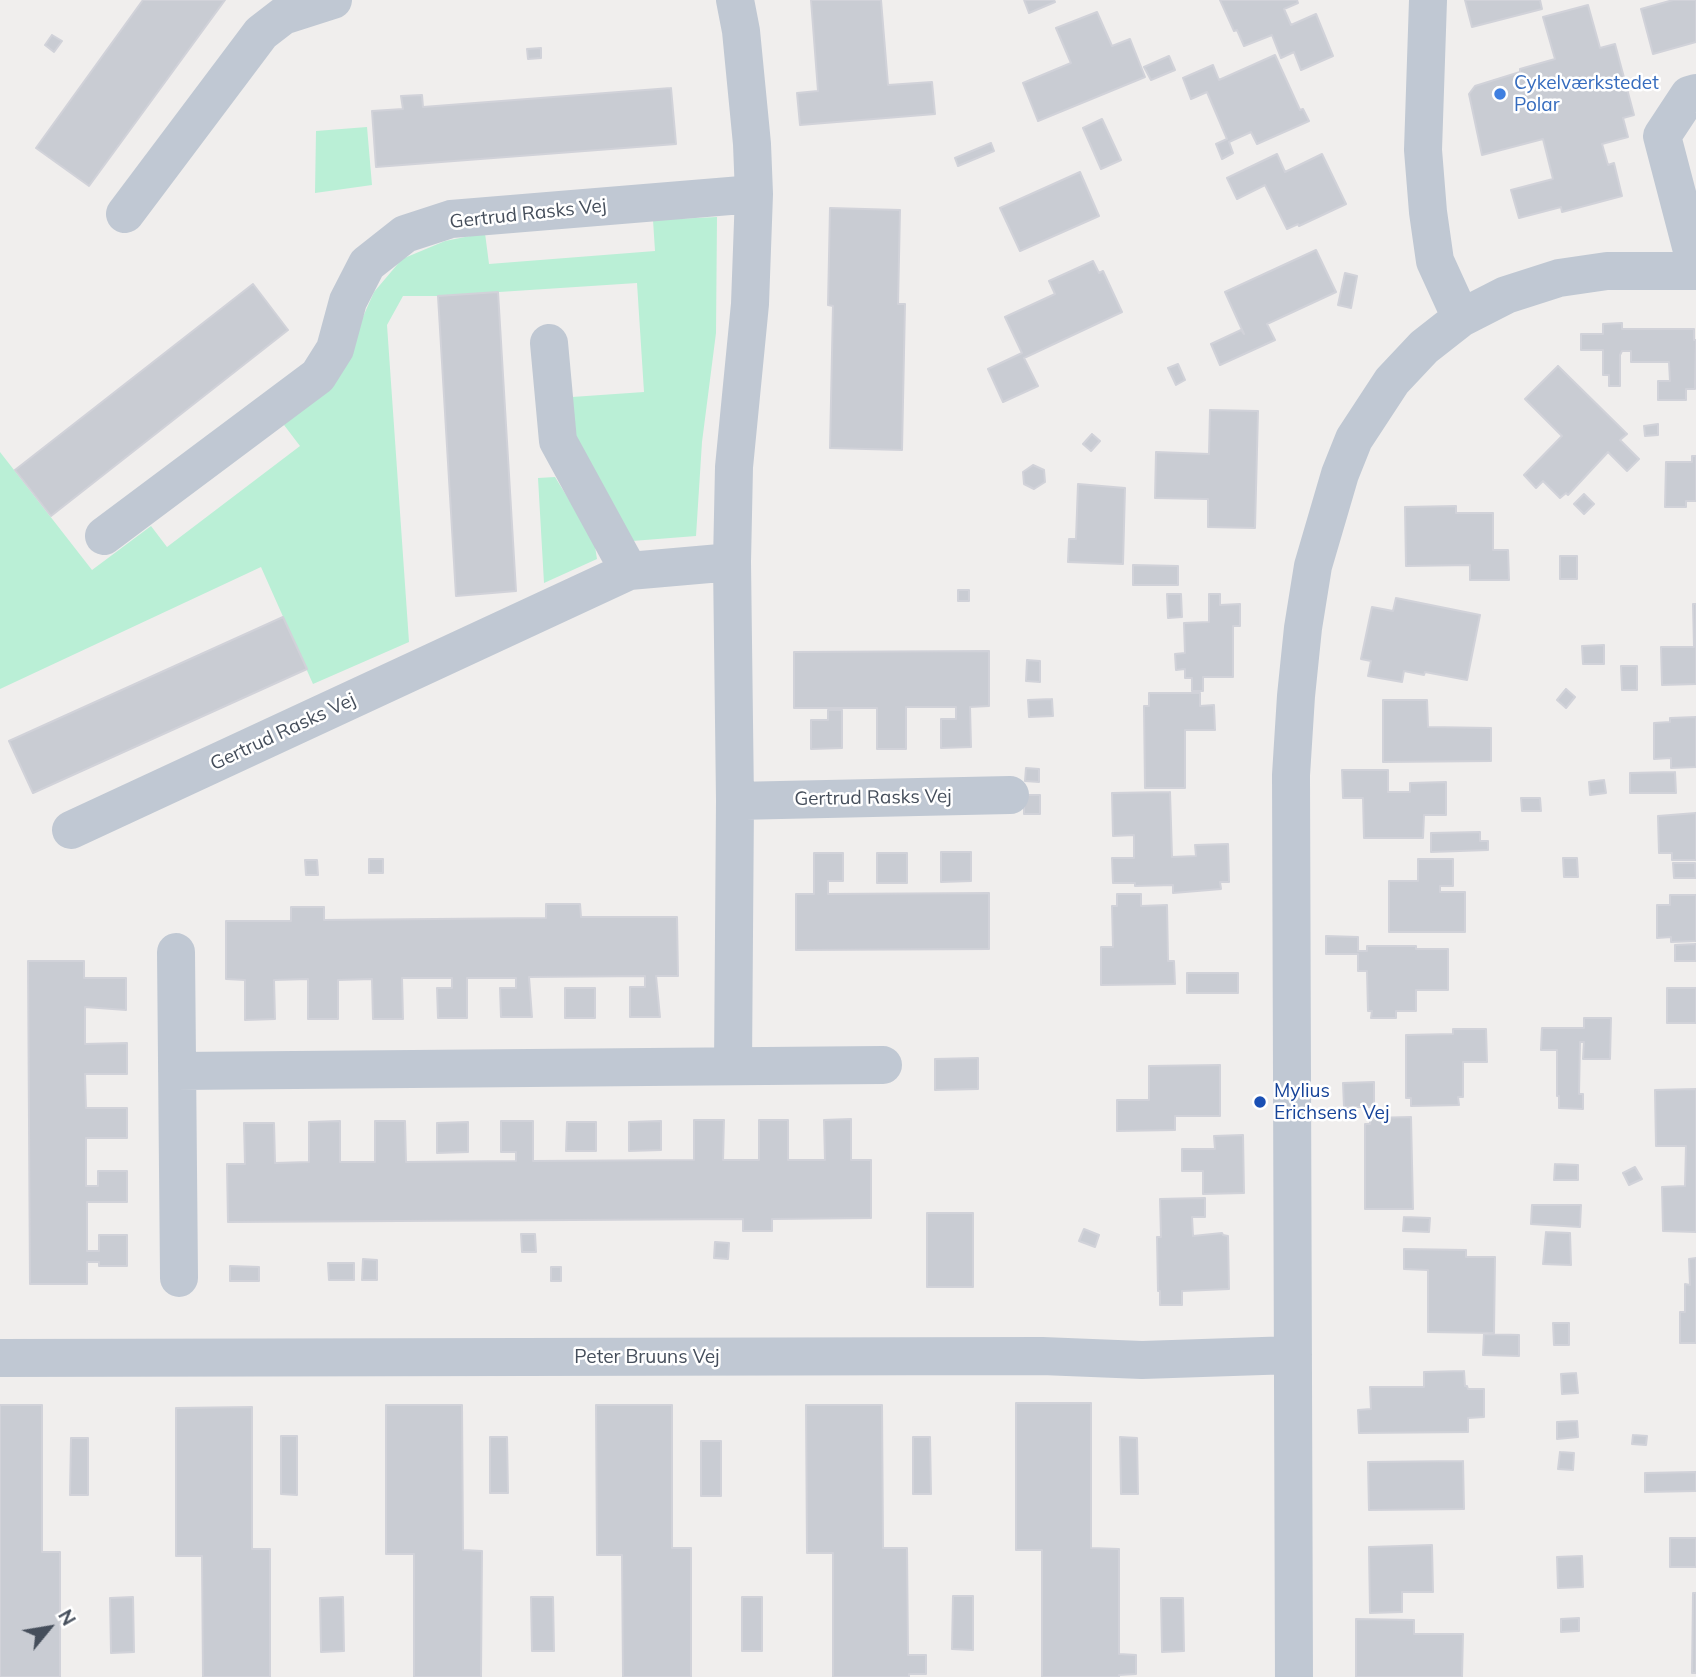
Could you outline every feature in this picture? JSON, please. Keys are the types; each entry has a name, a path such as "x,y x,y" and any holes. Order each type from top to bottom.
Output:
{"street":[{"path":"125,214 261,33 283,16 333,0"},
{"path":"733,1066 734,467 750,304 754,194 752,144 735,0"},
{"path":"1428,0 1423,150 1428,212 1434,261 1461,318"},
{"path":"1293,1677 1291,775 1296,696 1313,566 1340,474 1354,439 1392,381 1424,347 1461,318 1506,295 1559,278 1607,271 1696,269 1662,136 1689,95 1696,93"},
{"name":"Gertrud Rasks Vej","path":"104,536 318,376 335,349 348,301 367,264 405,234 451,219 754,194"},
{"path":"549,343 558,441 629,571"},
{"name":"Gertrud Rasks Vej","path":"71,830 629,571 732,562"},
{"name":"Gertrud Rasks Vej","path":"735,801 1010,795"},
{"path":"177,952 178,1278"},
{"path":"177,1071 883,1065"},
{"name":"Peter Bruuns Vej","path":"0,1358 1042,1356 1142,1360 1293,1355"}],"green space":[{"path":"367,127 372,185 315,193 316,131"},
{"path":"717,217 716,333 702,442 696,536 632,541 573,439 572,397 644,392 637,283 403,296 387,325 409,642 313,684 261,567 0,689 0,452 92,570 151,526 167,547 300,446 284,425 362,319 374,292 402,259 445,241 485,233 489,264 655,251 653,220"},
{"path":"555,477 594,540 597,559 544,583 538,478"}],"building":[{"path":"143,0 225,0 89,186 36,148"},
{"path":"811,0 881,0 888,85 932,82 935,114 800,125 797,93 818,91"},
{"path":"1024,0 1054,0 1055,2 1029,13"},
{"path":"1220,0 1297,0 1298,3 1284,9 1291,25 1316,14 1333,56 1301,70 1294,52 1281,58 1272,35 1244,46"},
{"path":"1465,0 1540,0 1542,9 1472,27"},
{"path":"1673,0 1696,0 1696,42 1653,54 1641,9"},
{"path":"1588,5 1600,48 1615,44 1634,115 1623,118 1628,137 1602,144 1608,165 1614,163 1622,196 1562,212 1561,207 1519,218 1511,190 1553,179 1543,139 1482,155 1469,94 1475,86 1555,59 1543,17"},
{"path":"1097,12 1112,46 1130,39 1145,77 1038,121 1023,83 1071,63 1056,28"},
{"path":"52,35 62,41 54,52 45,45"},
{"path":"541,48 541,58 528,59 527,49"},
{"path":"1275,55 1300,110 1303,109 1309,121 1257,144 1251,132 1229,142 1233,153 1222,159 1216,144 1227,139 1207,92 1191,99 1183,78 1213,65 1219,80"},
{"path":"1169,56 1175,70 1151,80 1144,67"},
{"path":"671,88 676,144 376,167 372,111 403,109 401,96 422,95 423,107"},
{"path":"1102,119 1121,160 1101,169 1083,128"},
{"path":"991,143 994,151 958,166 955,158"},
{"path":"1277,154 1285,172 1322,154 1346,204 1287,229 1265,185 1237,199 1227,178"},
{"path":"1080,172 1099,216 1020,251 1000,208"},
{"path":"830,208 900,210 898,304 905,304 902,450 830,448 833,306 828,305"},
{"path":"1316,250 1336,292 1267,324 1275,340 1220,365 1211,344 1241,330 1244,334 1225,292"},
{"path":"1093,261 1099,273 1103,271 1122,312 1024,358 1038,386 1003,402 988,369 1022,353 1005,317 1055,294 1049,281"},
{"path":"1345,273 1357,276 1351,308 1338,305"},
{"path":"253,284 288,330 51,516 15,470"},
{"path":"498,292 516,591 456,596 438,296"},
{"path":"1622,323 1622,329 1694,329 1695,389 1686,389 1686,400 1658,400 1658,381 1670,381 1669,362 1631,362 1631,351 1622,351 1620,355 1620,386 1609,386 1609,375 1603,375 1603,350 1581,350 1581,334 1603,334 1603,324"},
{"path":"1178,364 1185,380 1176,385 1168,368"},
{"path":"1558,366 1627,434 1620,440 1639,459 1627,471 1608,452 1568,495 1566,493 1560,498 1543,481 1536,488 1524,475 1562,436 1525,399"},
{"path":"1210,410 1258,411 1255,528 1208,527 1208,499 1155,498 1156,452 1209,454"},
{"path":"1658,424 1658,435 1645,436 1644,426"},
{"path":"1092,434 1100,441 1091,451 1083,444"},
{"path":"1692,456 1696,456 1696,501 1686,501 1686,507 1665,507 1666,462 1692,462"},
{"path":"1033,465 1044,470 1045,482 1034,489 1024,484 1023,472"},
{"path":"1078,484 1125,488 1123,564 1068,562 1069,539 1076,539"},
{"path":"1584,494 1594,504 1584,514 1574,504"},
{"path":"1456,506 1456,513 1493,513 1493,550 1508,550 1509,580 1470,580 1470,565 1406,566 1405,507"},
{"path":"1560,556 1577,556 1577,579 1560,579"},
{"path":"1133,565 1178,566 1178,585 1133,585"},
{"path":"958,590 969,590 969,601 958,601"},
{"path":"1167,594 1181,594 1182,617 1168,618"},
{"path":"1209,594 1220,594 1220,605 1240,604 1240,626 1233,626 1233,677 1203,677 1203,691 1192,691 1192,678 1185,678 1185,669 1176,670 1175,654 1185,653 1184,623 1209,622"},
{"path":"1396,598 1480,615 1467,680 1404,671 1402,682 1368,676 1371,661 1361,659 1372,607 1393,611"},
{"path":"1693,604 1696,604 1696,684 1662,685 1661,647 1694,647"},
{"path":"283,617 307,669 33,793 9,741"},
{"path":"1604,645 1604,664 1583,664 1582,646"},
{"path":"989,651 989,706 970,707 971,747 941,748 941,719 956,719 956,707 906,707 906,749 877,749 877,708 794,708 794,652"},
{"path":"1027,660 1040,661 1040,682 1026,681"},
{"path":"1621,666 1637,666 1637,690 1622,690"},
{"path":"1566,689 1575,697 1566,708 1557,700"},
{"path":"1149,693 1200,693 1200,706 1214,705 1215,730 1185,730 1185,788 1145,788 1144,706 1149,706"},
{"path":"1052,699 1053,716 1029,717 1028,700"},
{"path":"1383,700 1427,700 1428,727 1491,728 1491,761 1383,762"},
{"path":"828,710 842,710 842,748 811,749 811,720 828,720"},
{"path":"1696,717 1696,767 1671,768 1671,758 1654,759 1654,723 1670,722 1670,718"},
{"path":"1026,768 1039,769 1039,782 1025,781"},
{"path":"1342,770 1388,770 1388,792 1410,792 1410,783 1446,782 1446,815 1424,815 1423,838 1364,838 1363,798 1343,798"},
{"path":"1675,772 1676,793 1630,793 1630,773"},
{"path":"1604,780 1606,793 1590,795 1589,782"},
{"path":"1170,792 1172,857 1196,856 1195,845 1228,844 1229,882 1220,882 1221,889 1173,893 1173,885 1135,886 1135,883 1113,883 1112,858 1134,858 1134,835 1113,836 1112,793"},
{"path":"1024,795 1040,795 1040,814 1024,814"},
{"path":"1521,798 1540,798 1541,811 1522,811"},
{"path":"1696,813 1696,860 1672,860 1672,853 1659,853 1658,816"},
{"path":"1480,832 1480,841 1488,841 1488,850 1431,852 1431,833"},
{"path":"941,852 971,852 971,881 941,882"},
{"path":"814,853 843,853 843,881 828,881 828,894 989,893 989,949 796,950 796,894 814,894"},
{"path":"877,853 907,853 907,883 877,883"},
{"path":"1563,858 1577,858 1578,877 1564,877"},
{"path":"369,859 383,859 383,873 369,873"},
{"path":"1418,859 1453,859 1453,886 1440,886 1440,892 1465,892 1465,932 1389,932 1389,881 1418,881"},
{"path":"305,860 317,860 318,875 306,875"},
{"path":"1673,863 1695,863 1696,878 1674,878"},
{"path":"1117,894 1141,894 1141,906 1167,905 1168,961 1174,961 1175,984 1101,985 1101,947 1113,947 1112,906 1117,906"},
{"path":"1670,895 1696,895 1696,941 1671,942 1671,937 1657,938 1657,905 1670,905"},
{"path":"546,904 580,904 581,917 677,917 678,976 656,976 660,1017 630,1017 630,987 645,987 645,976 529,977 532,1017 501,1017 500,988 516,988 516,978 467,978 467,1018 438,1018 437,988 452,988 452,978 402,978 403,1019 373,1019 372,979 338,980 338,1019 308,1019 308,979 274,980 275,1019 245,1020 245,980 226,979 226,921 291,921 291,907 324,907 324,920 546,918"},
{"path":"1326,936 1358,937 1358,951 1367,951 1367,946 1448,949 1448,990 1416,990 1416,1011 1396,1011 1396,1018 1371,1018 1372,1011 1368,1011 1367,971 1358,971 1358,954 1326,954"},
{"path":"1696,944 1696,961 1675,961 1675,945"},
{"path":"28,961 84,961 84,978 126,978 126,1010 85,1007 85,1044 127,1043 127,1074 85,1074 86,1108 127,1108 127,1138 86,1138 86,1186 98,1186 98,1171 127,1171 127,1202 87,1202 87,1251 99,1251 99,1235 127,1235 127,1266 99,1266 99,1262 87,1262 87,1284 30,1284"},
{"path":"1187,973 1238,973 1238,993 1187,993"},
{"path":"565,988 595,988 595,1018 565,1018"},
{"path":"1667,988 1696,988 1696,1023 1667,1023"},
{"path":"1584,1018 1611,1018 1610,1059 1583,1059 1584,1042 1580,1042 1579,1094 1583,1094 1583,1109 1559,1108 1557,1050 1541,1050 1542,1028 1584,1028"},
{"path":"1453,1029 1486,1029 1487,1062 1463,1062 1463,1097 1458,1097 1459,1105 1411,1106 1411,1098 1406,1098 1406,1035 1453,1034"},
{"path":"978,1058 978,1089 935,1090 935,1059"},
{"path":"1220,1065 1220,1116 1175,1116 1175,1130 1117,1131 1117,1100 1149,1100 1149,1066"},
{"path":"1374,1082 1374,1107 1344,1107 1343,1083"},
{"path":"1696,1089 1696,1232 1663,1231 1662,1187 1685,1186 1686,1146 1656,1146 1655,1090"},
{"path":"1411,1117 1413,1209 1365,1209 1365,1124 1370,1124 1370,1118"},
{"path":"851,1119 851,1160 871,1160 871,1218 772,1219 772,1231 743,1231 743,1219 228,1222 227,1164 245,1164 244,1123 274,1123 275,1163 309,1162 309,1122 340,1121 340,1162 375,1162 375,1121 405,1121 406,1162 516,1161 516,1152 501,1152 501,1121 533,1121 533,1161 694,1160 694,1120 724,1120 723,1160 759,1160 759,1120 788,1120 788,1160 825,1160 824,1120"},
{"path":"661,1121 661,1150 629,1151 629,1122"},
{"path":"468,1122 468,1152 437,1153 437,1123"},
{"path":"567,1122 596,1122 596,1151 566,1151"},
{"path":"1243,1135 1244,1193 1203,1194 1203,1171 1182,1171 1182,1149 1215,1149 1214,1136"},
{"path":"1555,1164 1578,1165 1578,1180 1554,1180"},
{"path":"1635,1167 1642,1179 1629,1185 1623,1173"},
{"path":"1205,1198 1205,1217 1192,1217 1193,1236 1222,1233 1228,1236 1229,1289 1182,1291 1182,1305 1160,1305 1157,1237 1161,1237 1160,1199"},
{"path":"1532,1205 1581,1205 1580,1227 1531,1224"},
{"path":"927,1213 973,1213 973,1287 927,1287"},
{"path":"1404,1217 1430,1218 1429,1232 1403,1231"},
{"path":"1084,1229 1099,1235 1095,1247 1079,1241"},
{"path":"1546,1232 1570,1233 1571,1265 1543,1264"},
{"path":"521,1234 535,1234 536,1252 522,1252"},
{"path":"715,1242 729,1243 728,1259 714,1258"},
{"path":"1404,1249 1466,1250 1466,1257 1495,1257 1494,1333 1428,1332 1428,1270 1404,1269"},
{"path":"1696,1258 1696,1343 1680,1343 1680,1312 1685,1312 1685,1284 1690,1285 1689,1259"},
{"path":"363,1259 377,1260 377,1280 362,1280"},
{"path":"328,1263 354,1263 354,1280 329,1280"},
{"path":"230,1266 259,1267 259,1281 230,1281"},
{"path":"551,1267 561,1267 561,1281 551,1281"},
{"path":"1553,1323 1569,1323 1569,1345 1554,1345"},
{"path":"1484,1334 1519,1335 1519,1356 1483,1355"},
{"path":"1464,1371 1465,1386 1468,1389 1484,1389 1484,1417 1468,1418 1468,1432 1359,1433 1358,1410 1371,1409 1370,1387 1424,1387 1424,1372"},
{"path":"1576,1373 1578,1393 1562,1394 1561,1374"},
{"path":"1016,1403 1091,1403 1091,1548 1119,1549 1119,1654 1136,1655 1136,1674 1119,1677 1042,1677 1042,1550 1016,1550"},
{"path":"0,1405 42,1405 42,1552 60,1552 60,1677 0,1677"},
{"path":"386,1405 462,1405 463,1550 482,1551 481,1677 414,1677 414,1554 386,1554"},
{"path":"596,1405 672,1405 672,1548 691,1548 691,1677 623,1677 622,1555 597,1555"},
{"path":"806,1405 882,1405 883,1548 907,1548 908,1655 926,1655 926,1674 909,1674 909,1677 833,1677 833,1553 807,1553"},
{"path":"252,1407 252,1549 270,1549 270,1677 203,1677 202,1556 176,1556 176,1408"},
{"path":"1577,1421 1578,1437 1557,1439 1557,1422"},
{"path":"1633,1435 1647,1436 1646,1445 1632,1444"},
{"path":"281,1436 297,1436 297,1495 281,1494"},
{"path":"490,1437 507,1437 508,1493 490,1493"},
{"path":"913,1437 930,1437 931,1494 913,1494"},
{"path":"1120,1437 1137,1438 1138,1494 1121,1494"},
{"path":"71,1438 88,1438 88,1495 70,1495"},
{"path":"701,1441 721,1441 721,1496 701,1496"},
{"path":"1560,1452 1574,1453 1573,1470 1558,1469"},
{"path":"1463,1461 1464,1509 1369,1510 1368,1462"},
{"path":"1696,1472 1696,1491 1645,1492 1645,1473"},
{"path":"1670,1538 1696,1538 1696,1567 1670,1567"},
{"path":"1432,1545 1433,1592 1402,1592 1402,1612 1370,1613 1369,1547"},
{"path":"1582,1556 1583,1587 1558,1588 1557,1557"},
{"path":"1693,1593 1696,1593 1696,1673 1692,1673"},
{"path":"953,1596 973,1596 973,1650 952,1649"},
{"path":"133,1597 134,1652 111,1653 110,1598"},
{"path":"343,1597 344,1651 321,1652 320,1598"},
{"path":"531,1597 553,1597 554,1651 532,1651"},
{"path":"742,1597 762,1597 762,1651 742,1651"},
{"path":"1161,1598 1183,1598 1184,1651 1162,1652"},
{"path":"1579,1618 1579,1631 1561,1632 1561,1619"},
{"path":"1356,1619 1414,1620 1414,1634 1463,1634 1462,1677 1356,1677"}],"place":[{"name":"Cykelværkstedet Polar","path":"1500,94"},
{"name":"Mylius Erichsens Vej","path":"1260,1102"}]}
